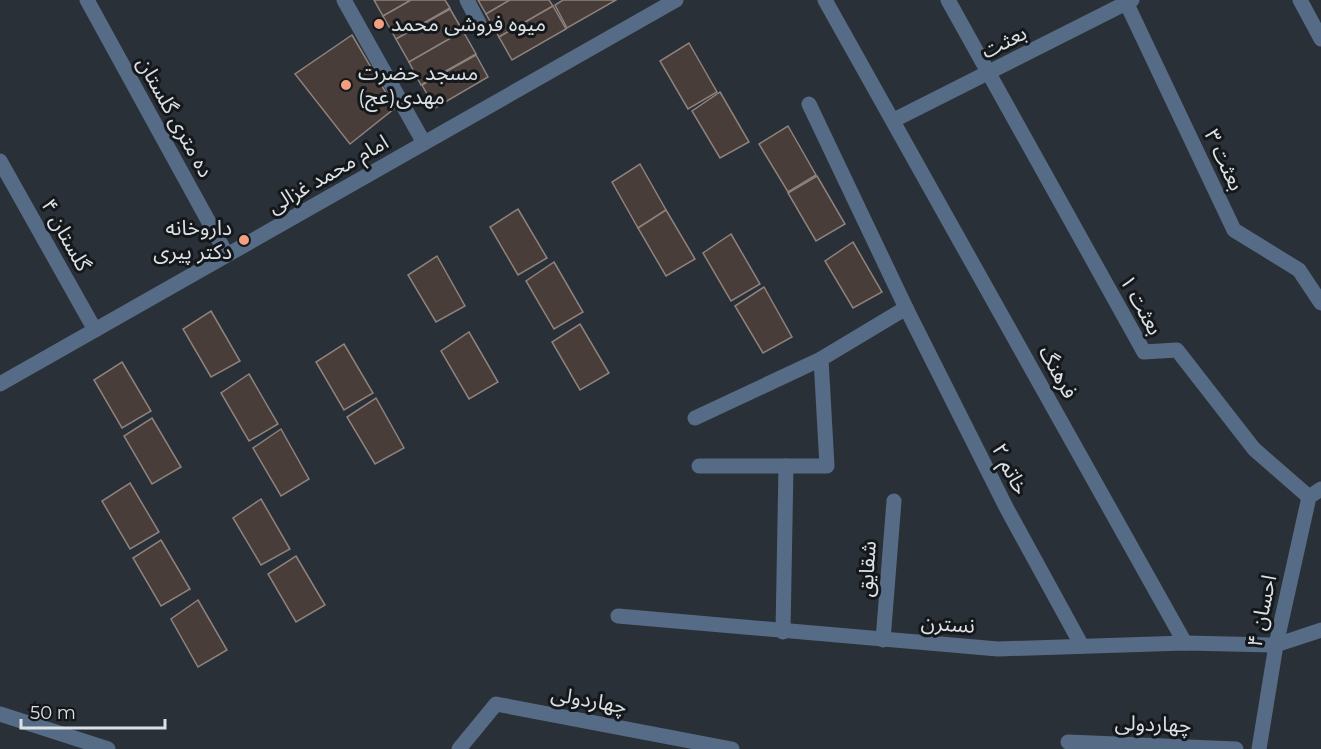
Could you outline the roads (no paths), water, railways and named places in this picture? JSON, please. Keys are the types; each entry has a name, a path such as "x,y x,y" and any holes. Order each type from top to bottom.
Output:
{"street":[{"name":"ده متری گلستان","path":"87,0 227,255"},
{"path":"344,0 424,143"},
{"path":"467,0 479,23"},
{"name":"امام محمد غزالی","path":"0,384 676,0"},
{"path":"825,0 894,120"},
{"path":"948,0 988,74"},
{"path":"1300,0 1321,39"},
{"name":"بعثت","path":"894,120 1128,1"},
{"name":"بعثت ۳","path":"1128,1 1234,230 1299,270 1321,303"},
{"name":"بعثت ۱","path":"988,74 1144,352 1177,350 1254,449 1315,493"},
{"name":"خاتم ۲","path":"809,104 906,308 1007,509 1082,646"},
{"name":"فرهنگ","path":"894,120 1185,643"},
{"name":"گلستان ۴","path":"0,161 94,330"},
{"path":"696,418 821,358 906,308"},
{"path":"699,466 827,466 821,358"},
{"path":"783,632 786,466"},
{"name":"احسان ۴","path":"1259,749 1276,645 1315,493"},
{"name":"شقایق","path":"883,640 894,501"},
{"name":"نسترن","path":"618,616 998,649 1185,643 1276,645 1321,630"},
{"name":"چهاردولی","path":"459,749 496,705 732,749"},
{"path":"0,714 108,749"},
{"name":"چهاردولی","path":"1068,742 1236,749"}],"place":[{"name":"میوه فروشی محمد","path":"379,24"},
{"name":"مسجد حضرت مهدی(عج)","path":"346,85"},
{"name":"داروخانه دکتر پیری","path":"244,240"}]}
